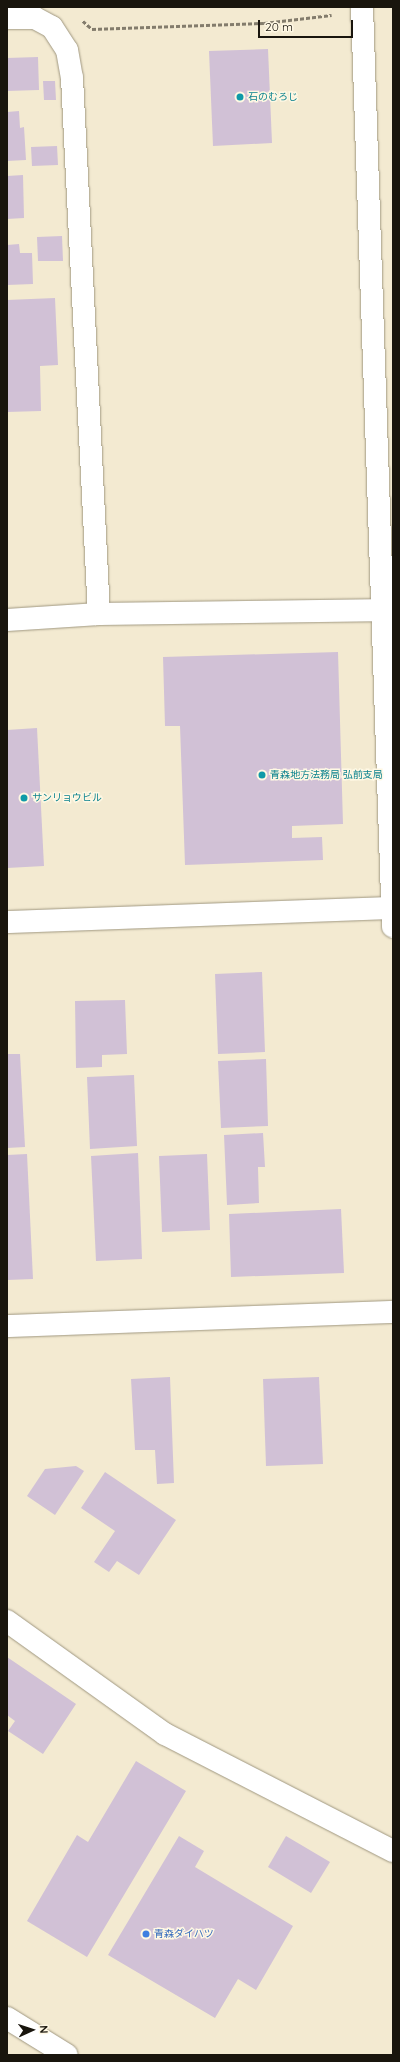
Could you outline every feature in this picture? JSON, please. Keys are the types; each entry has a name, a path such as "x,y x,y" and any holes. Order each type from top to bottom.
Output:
{"main road":[{"path":"7,922 393,914 388,610 362,7"},
{"path":"7,18 35,18 52,27 66,50 72,78 99,614"},
{"path":"7,620 99,614 388,610"},
{"path":"7,1326 393,1312"},
{"path":"7,1621 165,1734 393,1852"},
{"path":"7,2018 67,2055"}],"path":[{"path":"78,16 92,29 264,23 332,15"}],"building":[{"name":"石のむろじ","path":"268,49 272,143 213,146 209,51"},
{"path":"38,57 39,90 7,91 7,58"},
{"path":"43,81 55,81 56,100 44,100"},
{"path":"19,111 20,128 24,127 26,160 7,161 7,112"},
{"path":"57,146 58,165 32,166 31,147"},
{"path":"23,175 24,218 7,219 7,176"},
{"path":"62,236 63,261 38,261 37,237"},
{"path":"19,244 20,253 32,253 33,284 7,285 7,245"},
{"path":"55,298 58,365 40,366 41,411 7,412 7,300"},
{"name":"青森地方法務局 弘前支局","path":"338,652 343,824 292,826 292,838 322,837 323,860 185,865 180,726 165,726 163,657"},
{"name":"サンリョウビル","path":"37,728 44,866 7,868 7,730"},
{"path":"262,972 265,1052 218,1054 215,974"},
{"path":"125,1000 127,1054 102,1055 102,1067 76,1068 75,1001"},
{"path":"7,1054 20,1054 25,1147 7,1148"},
{"path":"266,1059 268,1126 221,1128 218,1061"},
{"path":"134,1075 137,1146 90,1149 87,1077"},
{"path":"263,1133 265,1167 258,1167 259,1203 227,1205 224,1135"},
{"path":"138,1153 142,1259 96,1261 91,1156"},
{"path":"27,1154 33,1279 7,1280 7,1155"},
{"path":"207,1154 210,1230 162,1232 159,1156"},
{"path":"341,1209 344,1273 231,1277 229,1214"},
{"path":"170,1377 174,1483 157,1484 155,1450 135,1450 131,1379"},
{"path":"319,1377 323,1464 266,1466 263,1379"},
{"path":"76,1466 84,1471 55,1515 27,1496 45,1469"},
{"path":"105,1472 176,1520 139,1575 117,1561 109,1572 94,1562 115,1531 81,1508"},
{"path":"7,1657 76,1704 43,1754 8,1731 15,1721 7,1715"},
{"path":"136,1761 186,1791 87,1957 27,1921 77,1835 88,1842"},
{"path":"179,1836 204,1851 195,1867 293,1926 256,1990 238,1979 215,2018 108,1955"},
{"path":"286,1836 330,1862 311,1893 268,1867"}],"place":[{"name":"石のむろじ","path":"240,97"},
{"name":"青森地方法務局 弘前支局","path":"262,775"},
{"name":"サンリョウビル","path":"24,798"},
{"name":"青森ダイハツ","path":"146,1934"}]}
